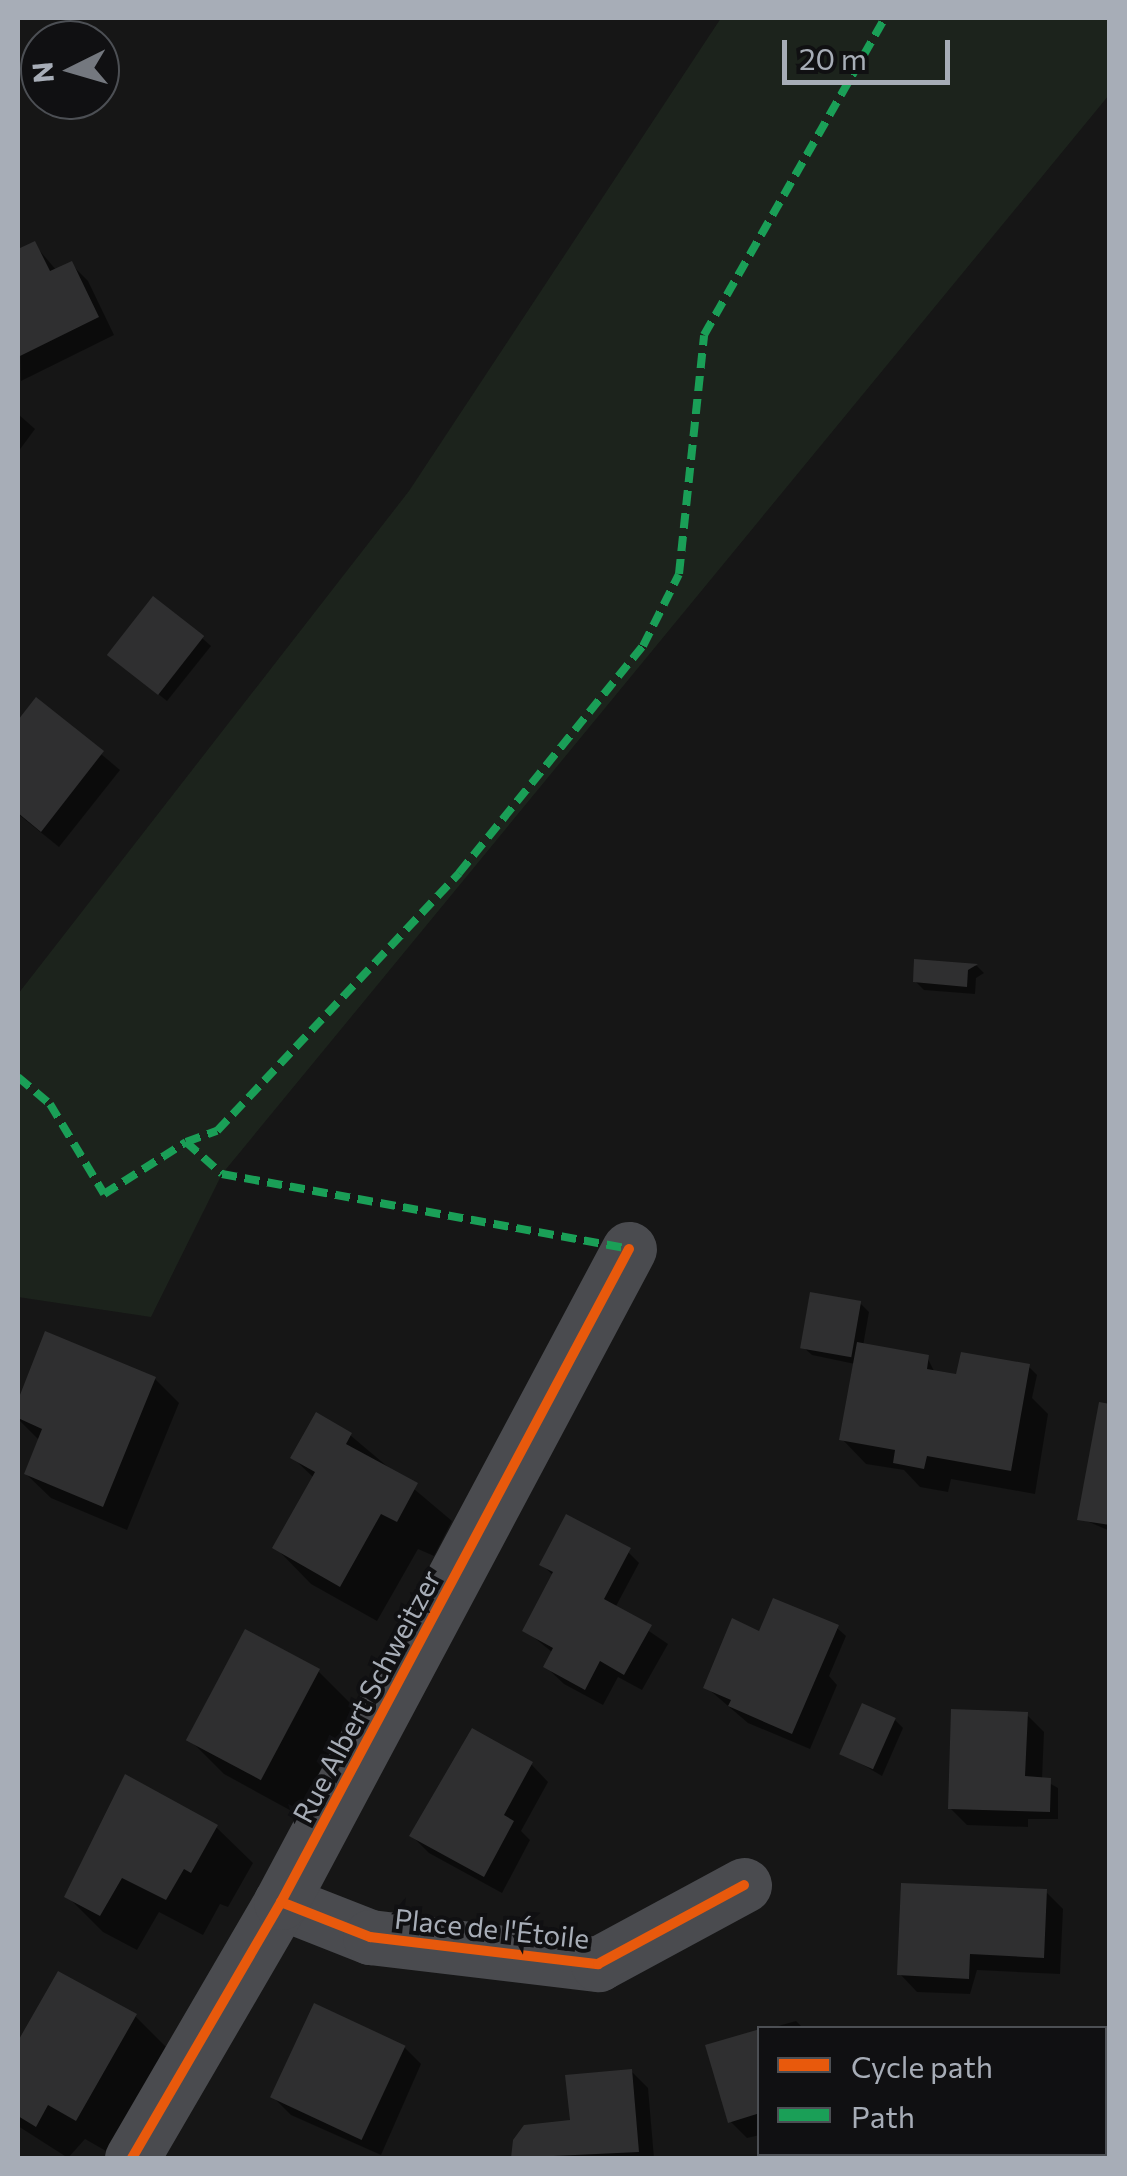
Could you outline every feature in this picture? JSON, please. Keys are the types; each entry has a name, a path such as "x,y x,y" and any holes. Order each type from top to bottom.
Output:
{"street":[{"name":"Rue Albert Schweitzer","path":"132,2158 282,1902 629,1249"},
{"name":"Place de l'Étoile","path":"282,1902 370,1937 598,1964 744,1885"}],"shaded area":[{"path":"721,18 1109,18 1109,95 222,1174 151,1317 18,1297 18,994 409,491"}],"building":[{"path":"35,241 50,271 72,261 99,317 18,357 18,249"},
{"path":"153,596 204,636 158,695 107,655"},
{"path":"36,697 104,751 41,832 18,813 18,720"},
{"path":"914,959 978,964 968,970 967,987 913,982"},
{"path":"810,1292 861,1301 851,1357 800,1348"},
{"path":"45,1331 156,1377 103,1507 24,1474 42,1429 18,1418 18,1400"},
{"path":"857,1342 929,1355 927,1369 956,1374 961,1352 1030,1364 1011,1471 927,1456 924,1469 893,1463 895,1450 839,1440"},
{"path":"1099,1402 1110,1404 1110,1525 1077,1520"},
{"path":"316,1412 352,1433 346,1444 418,1483 397,1522 381,1514 340,1587 272,1548 315,1472 290,1458"},
{"path":"566,1514 631,1548 604,1599 652,1625 624,1675 600,1661 585,1690 543,1667 553,1648 522,1631 553,1572 539,1565"},
{"path":"773,1598 839,1625 792,1734 728,1706 731,1700 703,1688 732,1618 759,1631"},
{"path":"245,1629 320,1669 261,1780 186,1740"},
{"path":"862,1703 896,1718 873,1769 839,1754"},
{"path":"951,1709 1028,1712 1025,1776 1051,1778 1050,1812 948,1809"},
{"path":"472,1728 533,1762 504,1815 514,1821 484,1877 409,1836"},
{"path":"125,1774 218,1825 191,1873 184,1869 166,1900 122,1878 100,1916 64,1897"},
{"path":"901,1883 1047,1889 1044,1958 970,1954 969,1979 897,1975"},
{"path":"58,1971 137,2014 76,2121 48,2105 36,2127 18,2116 18,2041"},
{"path":"314,2003 406,2046 362,2140 270,2097"},
{"path":"757,2030 757,2114 728,2123 705,2045"},
{"path":"632,2069 639,2152 511,2158 513,2140 524,2125 570,2120 565,2075"},
{"path":"936,2156 1042,2157 935,2158"}],"marked path":[{"path":"18,1077 50,1104 104,1194 186,1142 217,1131 459,873 643,646 679,574 704,335 885,18"},
{"path":"186,1142 222,1174 629,1249"}],"cycle path":[{"path":"132,2158 281,1902 629,1249"},
{"path":"281,1902 370,1937 598,1964 744,1885"}]}
